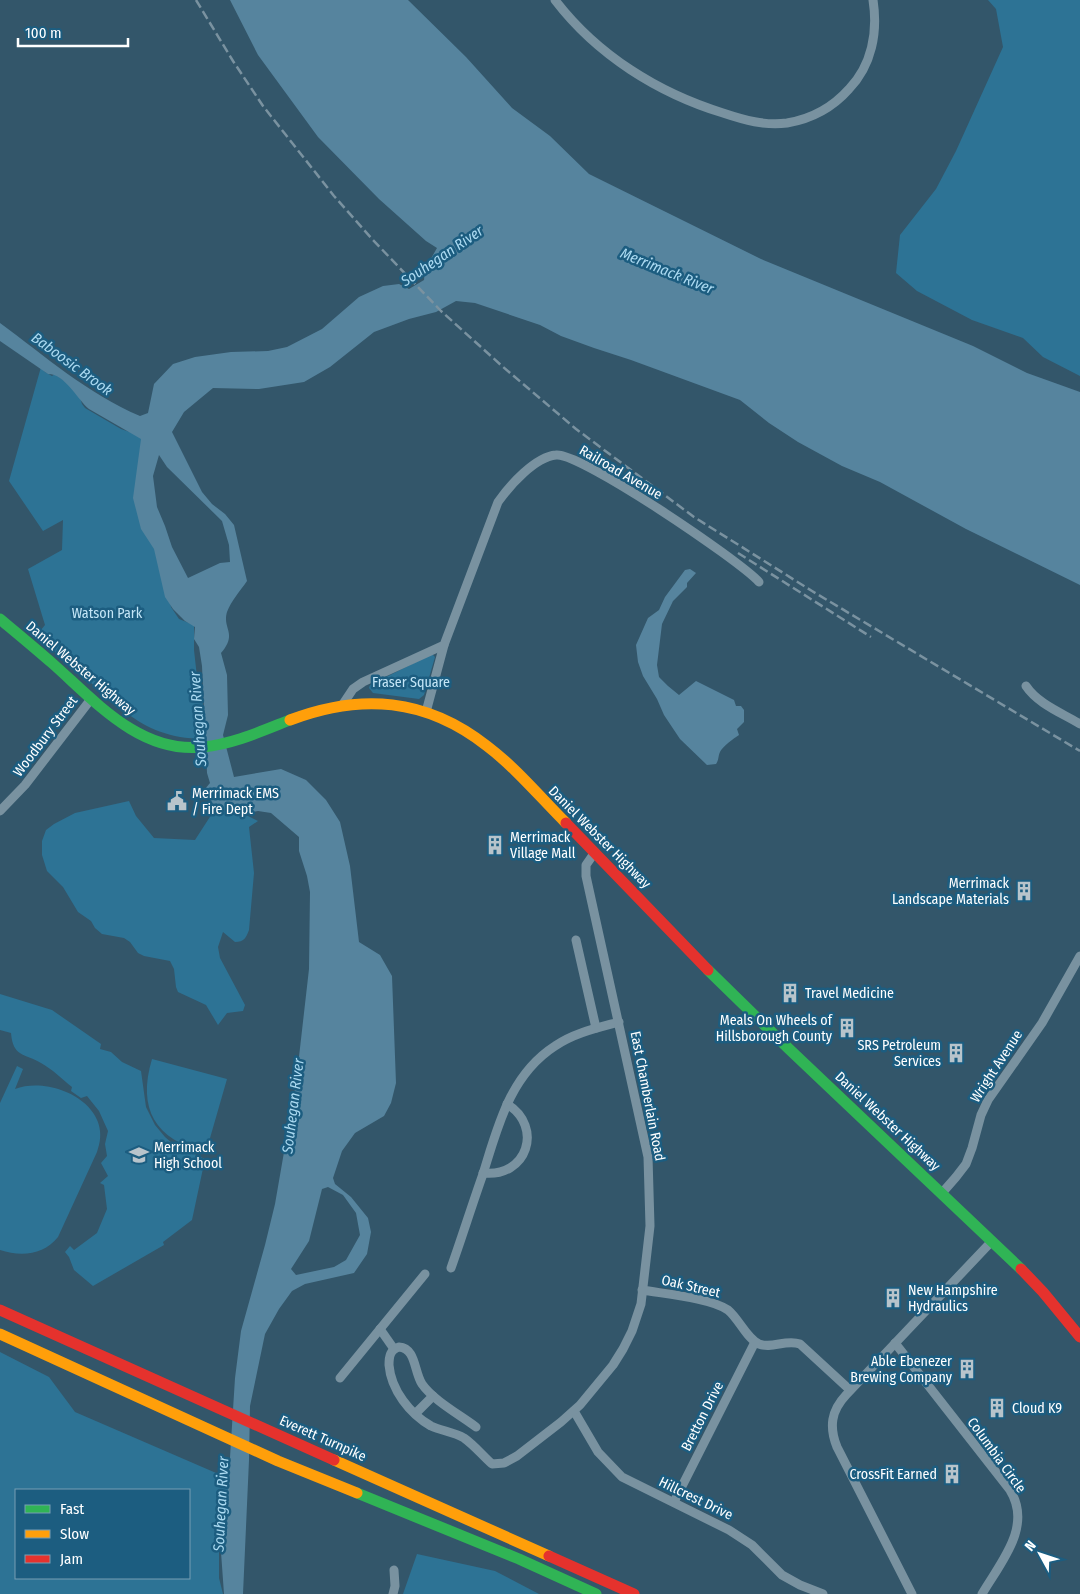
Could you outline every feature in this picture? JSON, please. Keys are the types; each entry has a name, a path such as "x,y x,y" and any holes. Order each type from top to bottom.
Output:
{"main road":[{"name":"Daniel Webster Highway","path":"0,619 91,699 130,729 156,742 189,748 222,745 312,712 343,704 359,703 393,704 426,712 460,727 489,747 595,852 740,1002 1032,1280 1080,1337"},
{"name":"Everett Turnpike","path":"0,1310 634,1594"},
{"path":"0,1334 278,1461 519,1559 596,1594"}],"street":[{"path":"556,0 598,44 632,71 650,82 706,108 756,122 771,124 802,119 816,114 833,104 852,85 865,66 873,44 875,28 873,0"},
{"name":"Railroad Avenue","path":"426,712 444,644 498,502 508,488 539,461 554,455 559,454 578,461 616,483 745,568 759,582"},
{"path":"343,704 352,689 362,682 444,644"},
{"path":"1026,686 1039,700 1080,724"},
{"name":"Woodbury Street","path":"0,811 25,785 91,699"},
{"name":"East Chamberlain Road","path":"416,1413 432,1426 467,1440 492,1464 504,1462 518,1456 574,1410 613,1365 623,1349 638,1315 648,1243 650,1209 648,1157 586,876 586,865 595,852"},
{"path":"576,940 596,1028"},
{"name":"Wright Avenue","path":"942,1193 966,1164 981,1115 988,1100 1042,1022 1080,956"},
{"path":"451,1268 506,1104 516,1087 540,1057 569,1038 619,1022"},
{"path":"483,1173 496,1174 511,1168 523,1156 526,1148 528,1140 526,1124 517,1112 506,1104"},
{"path":"912,1594 834,1438 832,1430 833,1414 841,1400 850,1390 992,1241"},
{"path":"340,1378 425,1274"},
{"name":"Oak Street","path":"642,1290 718,1305 736,1318 756,1342"},
{"path":"380,1329 394,1349"},
{"path":"756,1342 768,1345 788,1342 800,1344 850,1390"},
{"name":"Bretton Drive","path":"674,1502 756,1342"},
{"name":"Columbia Circle","path":"894,1343 1010,1490 1017,1506 1019,1522 1016,1536 982,1594"},
{"path":"433,1396 416,1413 400,1396 393,1384 389,1357 394,1349 403,1347 410,1351 419,1378 426,1389 476,1427"},
{"name":"Hillcrest Drive","path":"574,1410 598,1452 615,1471 629,1481 737,1534 782,1575 800,1585 823,1594"},
{"path":"393,1594 395,1586 394,1570"}],"green space":[{"path":"988,0 1080,0 1080,376 1043,357 1023,338 972,320 917,291 896,273 900,235 936,189 956,151 1003,47 996,9"},
{"name":"Watson Park","path":"41,367 45,372 52,376 55,374 78,391 85,408 121,429 141,436 171,607 179,619 194,625 194,650 198,686 202,688 203,710 207,711 202,739 180,737 160,732 133,718 36,636 45,625 28,569 62,550 63,520 43,531 9,481"},
{"name":"Fraser Square","path":"432,654 435,657 424,695 419,699 373,693 369,688 370,685"},
{"path":"129,801 136,816 154,838 195,840 215,809 244,814 258,821 249,827 254,873 249,930 244,939 238,942 235,942 223,932 218,947 220,958 245,1005 243,1011 227,1013 218,1025 206,1005 178,992 174,969 170,961 144,956 138,953 130,942 124,938 102,934 91,921 78,912 63,887 47,871 42,855 42,841 46,830 75,813"},
{"path":"0,994 52,1010 101,1044 100,1049 111,1052 122,1062 141,1071 146,1107 155,1125 173,1144 205,1159 192,1220 163,1242 164,1245 93,1286 74,1270 65,1252 70,1246 74,1250 97,1233 107,1209 104,1185 100,1183 108,1176 101,1163 107,1156 105,1144 108,1131 99,1111 87,1096 81,1098 71,1091 72,1087 49,1068 20,1053 14,1046 11,1033 0,1030"},
{"path":"152,1059 227,1079 206,1152 188,1147 174,1139 154,1120 149,1107 147,1093"},
{"path":"17,1066 23,1069 15,1089 30,1086 46,1086 62,1090 77,1098 89,1108 97,1120 100,1135 97,1152 58,1237 46,1248 24,1254 0,1250 0,1103"},
{"path":"0,1352 49,1377 75,1412 230,1479 229,1489 224,1496 228,1509 224,1535 219,1549 219,1578 223,1594 0,1594"},
{"path":"417,1554 495,1571 539,1594 403,1594"}],"water":[{"path":"230,0 408,0 466,57 512,108 550,136 589,174 761,259 973,346 1027,373 1080,392 1080,585 966,529 880,482 842,466 798,442 769,423 740,400 561,336 540,325 475,303 456,301 436,312 409,319 374,332 330,367 304,382 259,389 213,388 184,412 172,432 202,492 234,525 247,581 227,612 226,623 229,636 226,646 221,653 227,675 228,715 223,735 234,777 281,769 306,780 326,800 340,822 350,866 359,942 380,955 392,976 396,1083 391,1103 384,1116 355,1133 342,1151 333,1178 335,1184 351,1197 368,1218 371,1232 367,1254 354,1273 305,1284 292,1291 265,1334 250,1406 243,1594 224,1594 221,1552 227,1505 235,1378 241,1331 275,1204 296,1083 309,969 310,892 299,851 299,837 271,813 258,811 244,814 215,809 205,789 210,783 207,773 202,666 199,647 194,639 195,627 185,621 173,609 165,597 154,549 141,529 133,498 141,439 89,409 60,378 48,374 0,341 0,323 85,386 140,416 148,413 154,384 173,364 195,357 231,352 268,351 287,347 322,329 359,297 383,286 399,284 409,289 424,280 425,269 437,248 426,241 379,199 318,137 258,55","holes":["159,455 167,467 222,521 229,545 230,562 220,563 188,578 172,547 157,507 153,476","328,1187 343,1195 356,1213 360,1235 346,1260 334,1267 296,1275 291,1269 309,1241 322,1189"]},
{"path":"690,569 696,573 687,583 687,587 673,601 662,624 657,665 659,677 679,695 696,681 734,700 736,706 741,706 744,710 744,722 737,729 739,735 721,750 716,764 707,765 680,739 664,715 643,676 638,662 636,645 648,618 659,610 665,597 685,570"}],"railway":[{"path":"196,0 263,106 334,196 372,239 441,311 576,429 694,517 812,591 1080,751"},
{"path":"738,553 871,637"}],"traffic: fast":[{"path":"0,619 120,722 139,734 159,742 180,747 203,747 225,743 290,720"},
{"path":"708,970 1021,1269"},
{"path":"357,1493 519,1559 596,1594"}],"traffic: slow":[{"path":"290,720 316,711 367,704 392,705 417,710 440,718 464,730 498,755 566,823"},
{"path":"0,1334 278,1461 357,1493"},
{"path":"334,1460 549,1556"}],"traffic: jam":[{"path":"566,823 708,970"},
{"path":"1021,1269 1043,1292 1080,1337"},
{"path":"0,1310 334,1460"},
{"path":"549,1556 634,1594"}],"place":[{"name":"Merrimack EMS / Fire Dept","path":"177,801"},
{"name":"Merrimack Village Mall","path":"495,845"},
{"name":"Merrimack Landscape Materials","path":"1024,891"},
{"name":"Travel Medicine","path":"790,993"},
{"name":"Meals On Wheels of Hillsborough County","path":"847,1028"},
{"name":"SRS Petroleum Services","path":"956,1053"},
{"name":"Merrimack High School","path":"139,1155"},
{"name":"New Hampshire Hydraulics","path":"893,1298"},
{"name":"Able Ebenezer Brewing Company","path":"967,1369"},
{"name":"Cloud K9","path":"997,1408"},
{"name":"CrossFit Earned","path":"952,1474"}],"water label":[{"name":"Souhegan River","path":"442,256"},
{"name":"Merrimack River","path":"667,271"},
{"name":"Baboosic Brook","path":"72,364"},
{"name":"Souhegan River","path":"198,719"},
{"name":"Souhegan River","path":"293,1106"},
{"name":"Souhegan River","path":"221,1504"}]}
